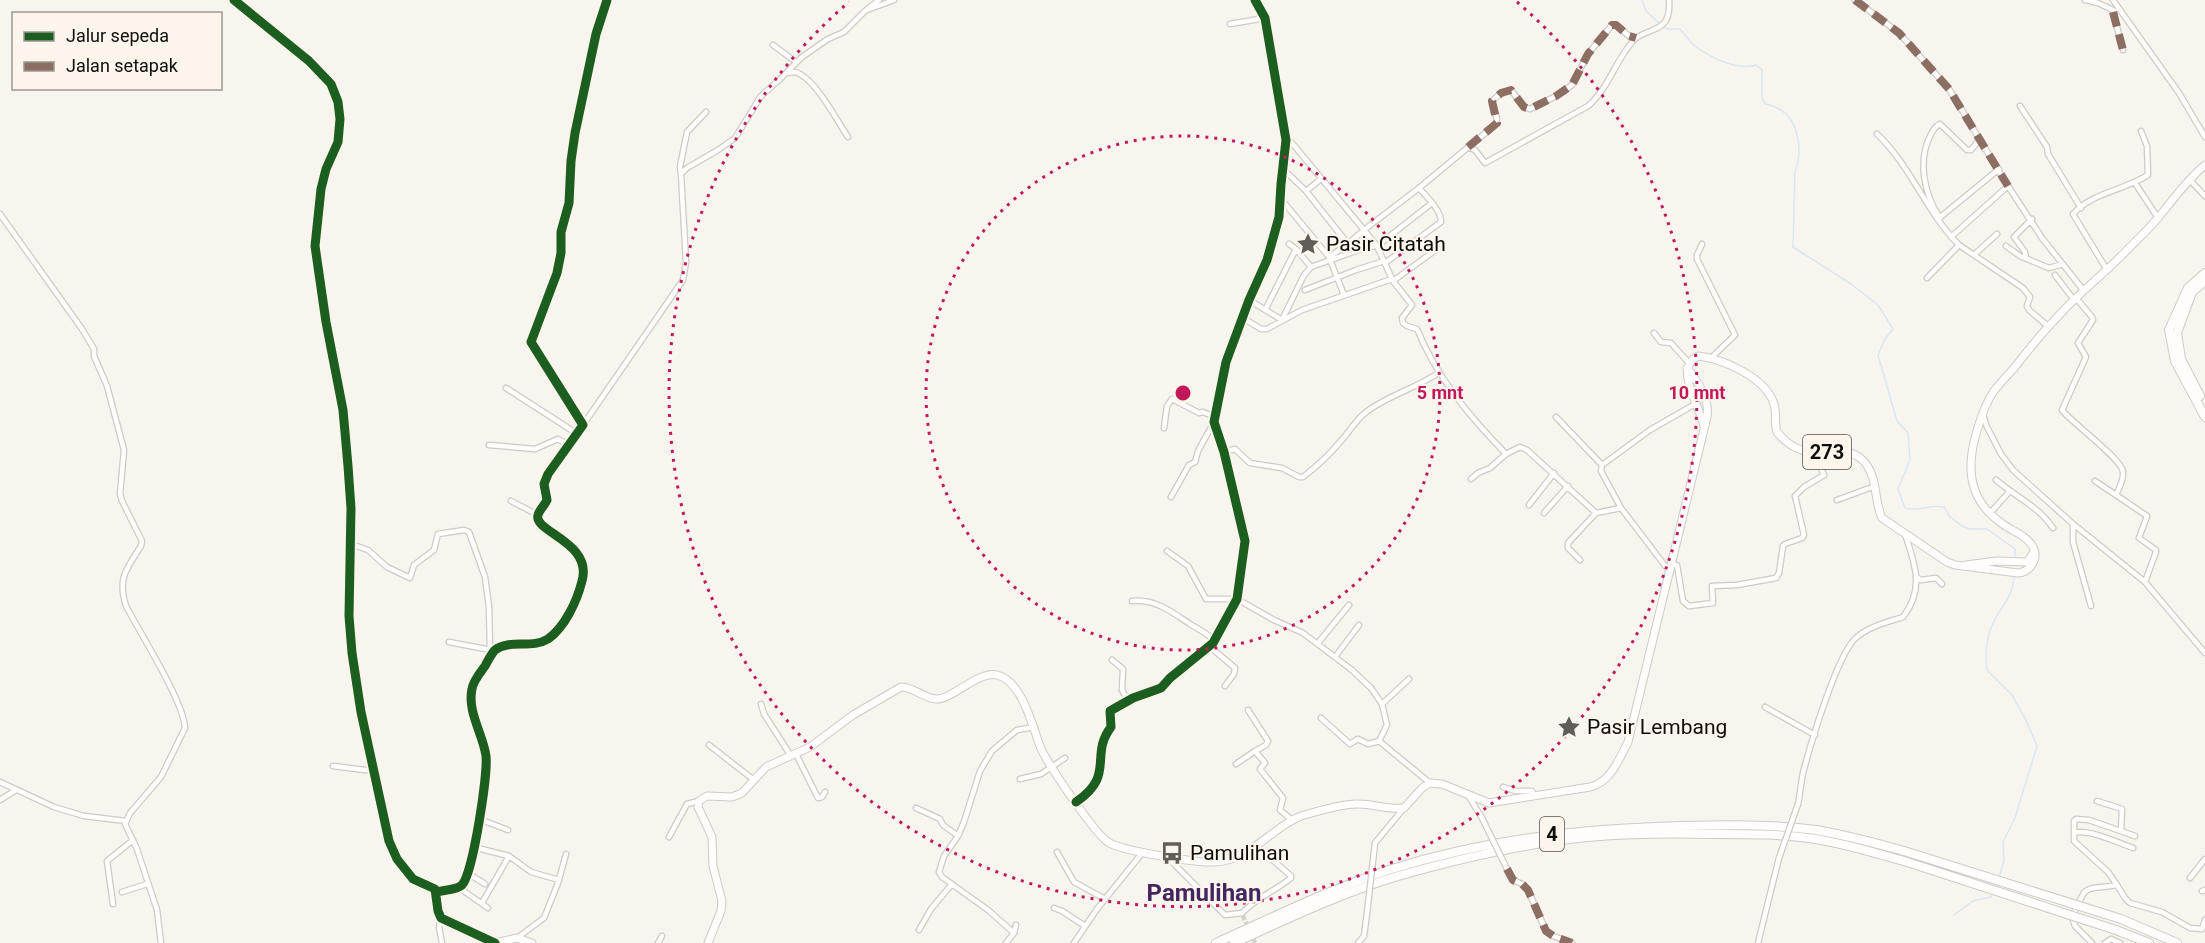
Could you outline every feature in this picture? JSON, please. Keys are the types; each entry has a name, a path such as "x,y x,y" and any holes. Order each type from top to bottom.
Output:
{"highway":[{"path":"2205,273 2188,288 2169,330 2175,361 2205,417"},
{"path":"2205,281 2192,292 2177,333 2181,359 2205,405"},
{"name":"4","path":"1216,943 1314,898 1392,869 1468,849 1547,834 1616,828 1760,825 1825,832 1866,840 2121,919 2177,943"},
{"name":"4","path":"1234,943 1319,904 1396,877 1468,857 1550,842 1638,835 1762,834 1815,839 1862,849 2116,930 2149,943"},
{"path":"2164,937 2182,943"}],"main road":[{"path":"1964,566 1974,563 2030,560 2034,549 2024,536 2003,524 1990,513 1976,494 1970,475 1973,444 1995,390 2075,299 2158,218 2189,179 2205,165"},
{"path":"1704,428 1687,377 1688,366 1698,356 1711,358"},
{"name":"273","path":"1711,358 1739,370 1762,386 1773,401 1776,427 1780,436 1796,449 1815,453 1840,451 1853,454 1867,465 1875,486 1882,518 1951,564 2014,573 2026,572 2032,566 2034,549"},
{"path":"708,943 722,911 722,901 713,866 712,837 698,807 699,801 707,796 739,795 766,767 816,743 853,715 900,687 939,699 990,674 1002,677 1014,688 1035,728 1041,749 1096,832 1104,840 1118,847 1165,856 1214,862 1237,858 1292,820 1352,804 1404,808 1422,788 1430,783 1442,784 1489,803 1602,783 1610,775 1629,738 1708,410 1707,402 1688,366"},
{"path":"495,943 517,938 532,943"}],"street":[{"path":"234,0 309,61 331,84 338,102 340,119 338,142 326,169 321,189 315,246 326,322 343,410 351,508 349,616 351,646 373,771 393,852 413,879 433,888 436,892 441,918 439,927 442,943"},
{"path":"583,425 531,342 561,253 561,232 569,203 575,133 596,34 607,0"},
{"path":"681,174 689,166 735,138 761,96 796,62 828,39 844,32 864,11 879,0"},
{"path":"864,11 894,0"},
{"path":"1171,497 1189,465 1195,462 1214,419 1226,362 1267,260 1280,217 1282,168 1286,140 1265,18 1255,0"},
{"path":"1468,147 1474,150 1485,163 1588,106 1600,95 1636,38 1656,30 1668,16 1669,0"},
{"path":"1855,0 1899,33 1949,89 2008,186 2043,238 2084,291"},
{"path":"2085,0 2098,3 2113,12 2123,50"},
{"path":"2113,0 2180,93 2205,137"},
{"path":"2113,12 2120,10"},
{"path":"1230,24 1265,18"},
{"path":"1330,259 1497,123 1492,100 1501,93 1511,90 1524,106 1530,109 1572,85 1588,54 1612,25 1616,25 1629,36 1636,38"},
{"path":"773,45 796,62"},
{"path":"786,73 798,73 815,88 848,137"},
{"path":"2020,106 2047,147 2048,154 2081,208"},
{"path":"449,642 492,650 507,646 536,644 547,639 564,621 577,596 583,579 583,562 571,546 538,521 538,515 547,500 544,484 548,474 683,279 686,262 680,167 687,132 706,112"},
{"path":"1979,140 1971,150 1967,150 1942,124 1936,126 1926,144 1924,180 1935,209 1951,237 1959,245 2023,288 2030,297 2027,306 2029,310 2049,327"},
{"path":"2107,270 2073,215 2103,195 2135,183 2149,173 2147,146 2141,131"},
{"path":"1877,134 1901,159 1928,206 1940,219"},
{"path":"1286,140 1292,143 1377,246 1393,280 1411,304 1402,318 1403,323 1417,329 1438,373 1479,426 1506,454"},
{"path":"1282,168 1306,191 1348,244"},
{"path":"1940,219 1999,170"},
{"path":"1306,191 1321,179"},
{"path":"2189,179 2205,196"},
{"path":"2135,183 2158,218"},
{"path":"1951,237 2008,186"},
{"path":"1305,290 1385,262 1441,222 1441,217 1432,203 1419,188"},
{"path":"1281,199 1330,259 1344,295"},
{"path":"1281,320 1304,275 1311,267 1367,247 1377,246 1432,203"},
{"path":"1928,206 1935,209"},
{"path":"0,214 82,329 93,349 107,387 124,450 120,494 142,541 124,574 122,595 175,697 185,722 185,728 161,777 130,813 126,821 160,920 161,943"},
{"path":"2026,258 2025,252 2014,237 2032,219"},
{"path":"1975,254 1997,234"},
{"path":"1702,243 1697,259 1735,335 1711,358"},
{"path":"1289,244 1311,267"},
{"path":"1927,278 1959,245"},
{"path":"1243,318 1263,330 1302,310 1393,280 1441,246"},
{"path":"2006,246 2049,268 2063,264"},
{"path":"1264,310 1296,249"},
{"path":"2055,275 2093,320 2078,343 2086,357 2062,410 2122,469 2123,476 2116,495"},
{"path":"1249,300 1281,320"},
{"path":"1654,333 1661,342 1671,343 1688,366"},
{"path":"1224,452 1235,449 1250,463 1282,468 1303,477 1369,410 1414,388 1438,373"},
{"path":"506,388 576,433"},
{"path":"1076,802 1096,785 1100,775 1100,759 1107,731 1111,727 1110,711 1161,688 1209,646 1215,640 1237,599 1245,541 1214,419 1172,399 1167,406 1164,428"},
{"path":"1697,403 1650,430 1602,465 1601,471 1621,508 1671,568 1677,565 1683,601 1689,606 1713,603 1712,586 1737,585 1776,578 1779,573 1782,546 1802,538 1804,534 1795,496 1824,475 1815,453"},
{"path":"1983,415 2001,454 2013,470 2073,524 2145,582 2205,653"},
{"path":"1556,417 1602,465"},
{"path":"489,445 535,449 558,438 568,445"},
{"path":"1471,479 1490,468 1506,454 1523,448 1554,473 1596,513"},
{"path":"1529,505 1554,473"},
{"path":"1996,480 2034,506 2047,518 2053,528"},
{"path":"2095,481 2147,516 2139,538 2156,552 2145,582"},
{"path":"1544,513 1568,486"},
{"path":"1837,500 1875,486"},
{"path":"1990,513 2010,491"},
{"path":"511,501 538,515"},
{"path":"1580,560 1568,548 1568,543 1596,513 1621,508"},
{"path":"2073,524 2073,542 2091,606"},
{"path":"351,544 368,550 387,567 410,578 415,564 433,551 438,534 464,530 469,532 485,576 492,650 471,693 487,767 479,819 469,874 462,885 436,892"},
{"path":"1758,943 1779,858 1798,804 1803,773 1827,696 1847,648 1857,637 1876,626 1905,615 1917,591 1912,557 1904,531"},
{"path":"1167,551 1188,566 1206,599 1237,599 1318,643 1365,682 1382,704 1387,725 1379,741 1368,744 1358,739 1350,744 1322,718"},
{"path":"1916,577 1921,580 1936,578 1942,584"},
{"path":"1132,601 1153,602 1164,607 1215,640"},
{"path":"1318,643 1349,605"},
{"path":"1335,657 1359,626"},
{"path":"1209,646 1235,668 1234,674 1225,686"},
{"path":"1112,660 1123,669 1122,690 1128,701"},
{"path":"1382,704 1409,679"},
{"path":"760,704 764,714 793,755 818,798 822,798 825,792"},
{"path":"1765,707 1815,735"},
{"path":"1236,764 1266,745 1268,741 1248,710"},
{"path":"1014,933 988,910 942,877 940,870 944,856 958,836 980,771 992,751 1017,730 1035,728"},
{"path":"1379,741 1430,783"},
{"path":"709,746 754,780"},
{"path":"1256,751 1265,763 1260,769 1283,798 1280,810 1292,820"},
{"path":"1020,779 1035,776 1065,758"},
{"path":"333,766 373,771"},
{"path":"0,782 54,807 84,816 126,821"},
{"path":"1503,787 1516,791 1532,791 1534,795"},
{"path":"0,800 16,790"},
{"path":"1468,795 1482,817 1513,880 1528,890 1546,931 1572,943"},
{"path":"669,837 687,804 699,801"},
{"path":"2097,801 2122,808 2121,831"},
{"path":"1482,817 1489,803"},
{"path":"916,808 940,819 943,825 958,836"},
{"path":"1362,942 1366,927 1375,843 1404,808"},
{"path":"479,819 508,830"},
{"path":"2135,836 2101,824 2076,819 2074,821 2074,841 2108,872 2130,903 2162,912 2190,928 2202,929 2205,921"},
{"path":"2097,836 2101,824"},
{"path":"2074,833 2079,831 2133,848"},
{"path":"113,904 107,861 133,840"},
{"path":"1165,856 1226,915 1243,914 1264,895 1279,889 1291,878 1257,846"},
{"path":"473,847 509,856 531,872 559,880"},
{"path":"1057,852 1074,882 1105,899"},
{"path":"1074,943 1105,899 1143,852"},
{"path":"517,938 544,918 559,880 566,854"},
{"path":"482,903 509,856"},
{"path":"2190,878 2205,859"},
{"path":"469,874 485,884"},
{"path":"122,892 147,884"},
{"path":"919,930 931,909 952,884"},
{"path":"2092,943 2072,919 2080,898 2091,887 2117,885"},
{"path":"458,887 488,908"},
{"path":"1054,908 1085,926"},
{"path":"441,918 495,943"},
{"path":"1009,942 1016,925"},
{"path":"658,943 662,936"},
{"path":"2105,943 2111,939 2120,943"}],"waterway":[{"path":"1642,0 1646,11 1660,24"},
{"path":"1664,27 1680,29 1696,47 1725,62 1741,66 1756,65 1762,70 1762,97 1765,104 1777,108 1791,120 1799,146 1795,171 1793,247 1851,284 1878,305 1893,329 1885,339 1878,355 1897,421 1908,433 1910,460 1898,489 1905,508 1944,507 1950,517 1962,526 1970,529 1987,529 2015,549 2015,559"},
{"path":"1999,877 2004,861 2003,842 2015,818 2037,746 2012,695 1987,670 1986,652 1989,634 2009,596 2014,576"},
{"path":"1954,915 1973,901 1991,897 1993,892"}],"tunnel":[{"path":"1243,916 1255,943"}],"marked path":[{"path":"1855,0 1899,33 1949,89 2008,186"},
{"path":"2113,12 2123,50"},
{"path":"1468,147 1497,123 1492,101 1501,93 1511,90 1524,107 1530,109 1572,85 1588,54 1612,25 1616,25 1629,36 1636,38"},
{"path":"1507,869 1513,880 1528,890 1546,931 1572,943"}],"cycle path":[{"path":"234,0 309,61 331,84 338,102 340,119 338,142 326,169 321,189 315,246 326,322 343,410 351,508 349,616 352,653 361,712 389,841 397,859 413,879 435,889 441,918 495,943"},
{"path":"436,892 462,885 471,863 479,823 486,756 473,715 471,698 474,683 495,650 507,645 542,642 554,634 570,613 582,581 583,568 579,557 572,547 544,527 538,515 547,500 544,484 548,474 583,425 531,342 557,273 561,253 561,232 569,203 575,133 596,34 607,0"},
{"path":"1076,802 1088,792 1099,774 1102,747 1111,727 1110,711 1133,698 1161,688 1213,643 1237,599 1245,541 1224,452 1214,422 1226,362 1267,260 1279,217 1286,140 1265,18 1255,0"}],"place":[{"name":"Pasir Citatah","path":"1308,244"},
{"name":"Pasir Lembang","path":"1569,727"},
{"name":"Pamulihan","path":"1172,853"}],"district":[{"name":"Pamulihan","path":"1204,893"}]}
